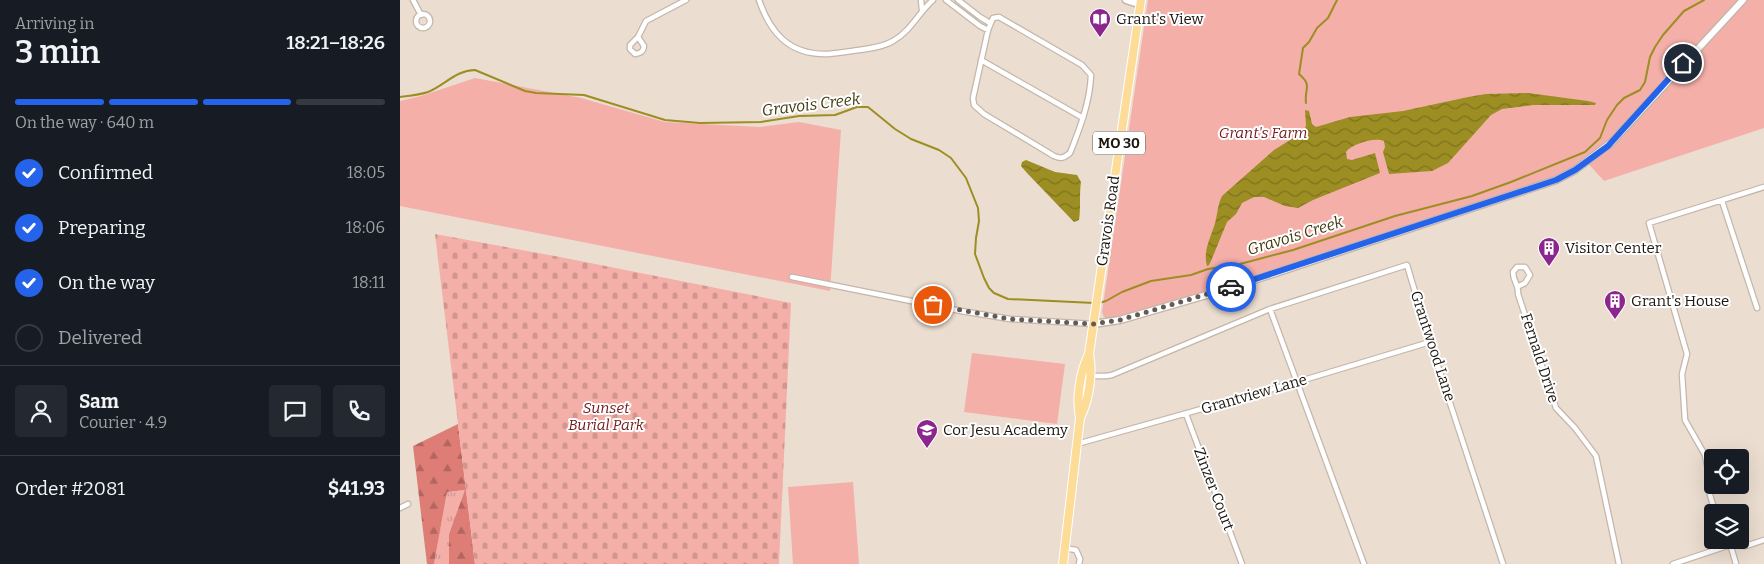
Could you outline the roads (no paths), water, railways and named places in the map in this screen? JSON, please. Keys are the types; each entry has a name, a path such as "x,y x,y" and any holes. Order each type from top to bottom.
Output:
{"main road":[{"name":"Gravois Road","path":"1080,418 1085,407 1090,376 1089,354 1098,285 1141,2"},
{"name":"Gravois Road","path":"1063,564 1080,418 1078,407 1082,373 1083,365 1089,354"}],"street":[{"path":"412,0 421,15"},
{"path":"638,38 646,21 686,0"},
{"path":"759,0 765,18 774,32 786,43 802,51 824,54 868,49 892,42 911,28 922,10 933,0"},
{"path":"921,0 922,10"},
{"path":"946,0 988,30"},
{"path":"958,0 990,23"},
{"path":"1126,0 1141,2"},
{"path":"792,277 1010,319 1093,324 1120,320 1227,288 1556,180 1580,167 1612,142 1742,0"},
{"path":"999,17 1007,20 1089,71 1091,75 1089,97 1083,118 1070,153 1060,159 984,114 974,105 973,98 990,23 993,18 999,17"},
{"path":"981,60 1083,118"},
{"path":"1713,504 1705,455 1685,420 1682,374 1687,354 1649,223 1764,187"},
{"path":"1722,201 1757,308"},
{"name":"Grantwood Lane","path":"1090,376 1112,375 1270,308 1407,265 1430,342 1503,564"},
{"name":"Fernald Drive","path":"1519,286 1515,282 1513,272 1517,267 1525,267 1530,275 1528,280 1519,286 1518,294 1556,408 1575,428 1596,456 1618,564"},
{"path":"1270,308 1364,564"},
{"name":"Grantview Lane","path":"1077,444 1297,382 1430,342"},
{"name":"Zinzer Court","path":"1186,414 1242,564"},
{"path":"400,508 408,504"},
{"path":"1749,545 1764,540"},
{"path":"1064,548 1076,550 1080,559 1079,564"},
{"path":"1674,564 1712,549"},
{"path":"1732,549 1736,564"}],"water":[{"path":"1528,93 1596,103 1595,105 1533,105 1502,109 1491,115 1448,163 1432,171 1389,174 1383,152 1385,147 1384,141 1375,140 1358,144 1346,152 1347,159 1352,160 1375,153 1380,173 1298,208 1285,206 1264,197 1254,197 1242,203 1236,214 1227,222 1211,261 1207,266 1207,248 1222,196 1274,150 1303,132 1306,126 1305,110 1309,111 1312,124 1316,127 1350,117 1403,111 1486,94"},
{"path":"1026,160 1055,172 1077,175 1081,182 1079,220 1074,222 1027,173 1021,166 1022,162"}],"waterway":[{"path":"1306,103 1307,84 1299,74 1303,48 1317,28 1328,18 1337,0"},
{"name":"Gravois Creek","path":"1099,303 1151,281 1191,275 1208,269 1240,264 1293,250 1395,216 1472,196 1585,152 1600,138 1607,120 1617,105 1624,98 1640,90 1645,82 1650,57 1663,35 1684,11 1704,0"},
{"name":"Gravois Creek","path":"400,97 428,92 462,72 475,70 525,91 584,95 665,120 700,123 761,122 799,116 835,115 857,107 868,107 895,129 911,139 939,150 951,158 966,178 978,208 979,221 975,254 984,278 994,293 1008,299 1094,303"}],"place":[{"name":"Grant's View","path":"1100,38"},
{"name":"Visitor Center","path":"1549,267"},
{"name":"Grant's House","path":"1615,320"},
{"name":"Cor Jesu Academy","path":"927,449"}],"park label":[{"name":"Grant's Farm","path":"1263,133"},
{"name":"Sunset Burial Park","path":"606,416"}]}
